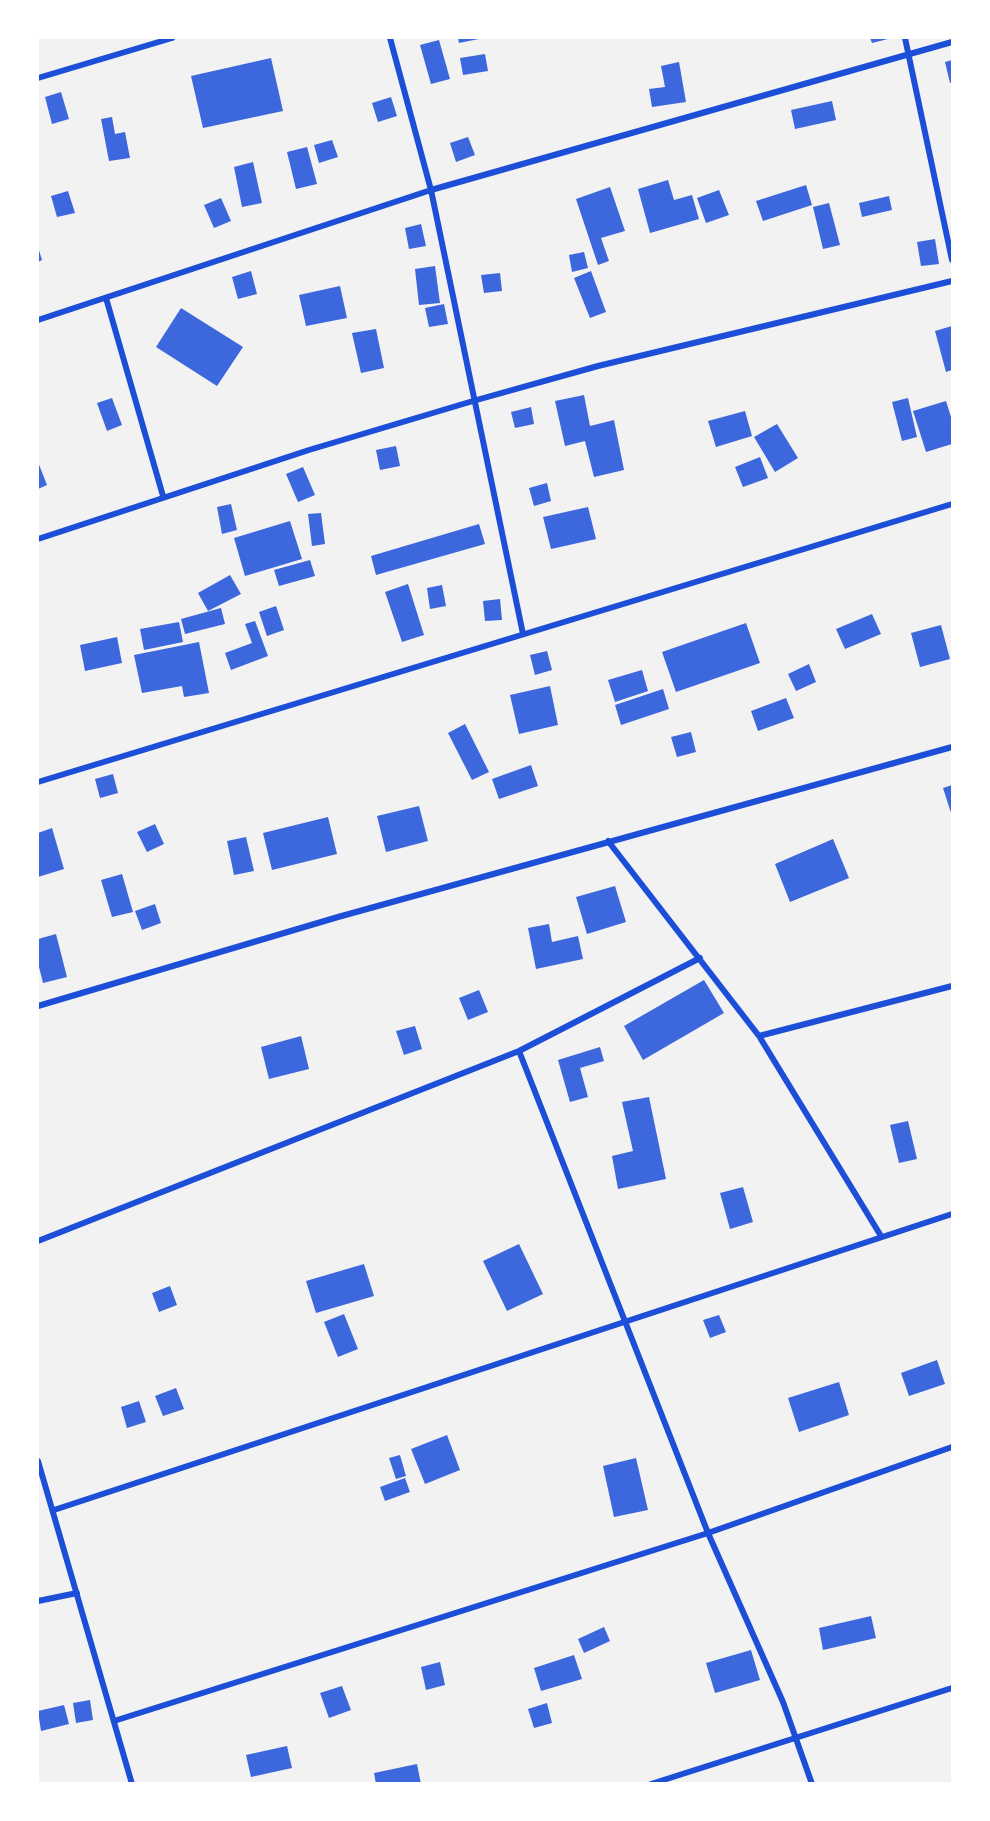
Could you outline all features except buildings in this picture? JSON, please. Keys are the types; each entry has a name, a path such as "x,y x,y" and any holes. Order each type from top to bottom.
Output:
{"street":[{"path":"38,78 172,38"},
{"path":"390,38 431,190 523,634"},
{"path":"905,38 952,260"},
{"path":"38,320 431,190 952,42"},
{"path":"38,539 164,496 473,401 598,366 952,281"},
{"path":"106,298 164,496"},
{"path":"38,782 952,504"},
{"path":"38,1006 608,842 952,747"},
{"path":"608,842 759,1035 881,1236"},
{"path":"38,1241 519,1051 700,958"},
{"path":"759,1035 952,986"},
{"path":"519,1051 708,1533 796,1736 812,1784"},
{"path":"54,1510 952,1214"},
{"path":"114,1720 708,1533 952,1447"},
{"path":"38,1461 132,1784"},
{"path":"38,1601 76,1593"},
{"path":"651,1784 952,1688"}]}
